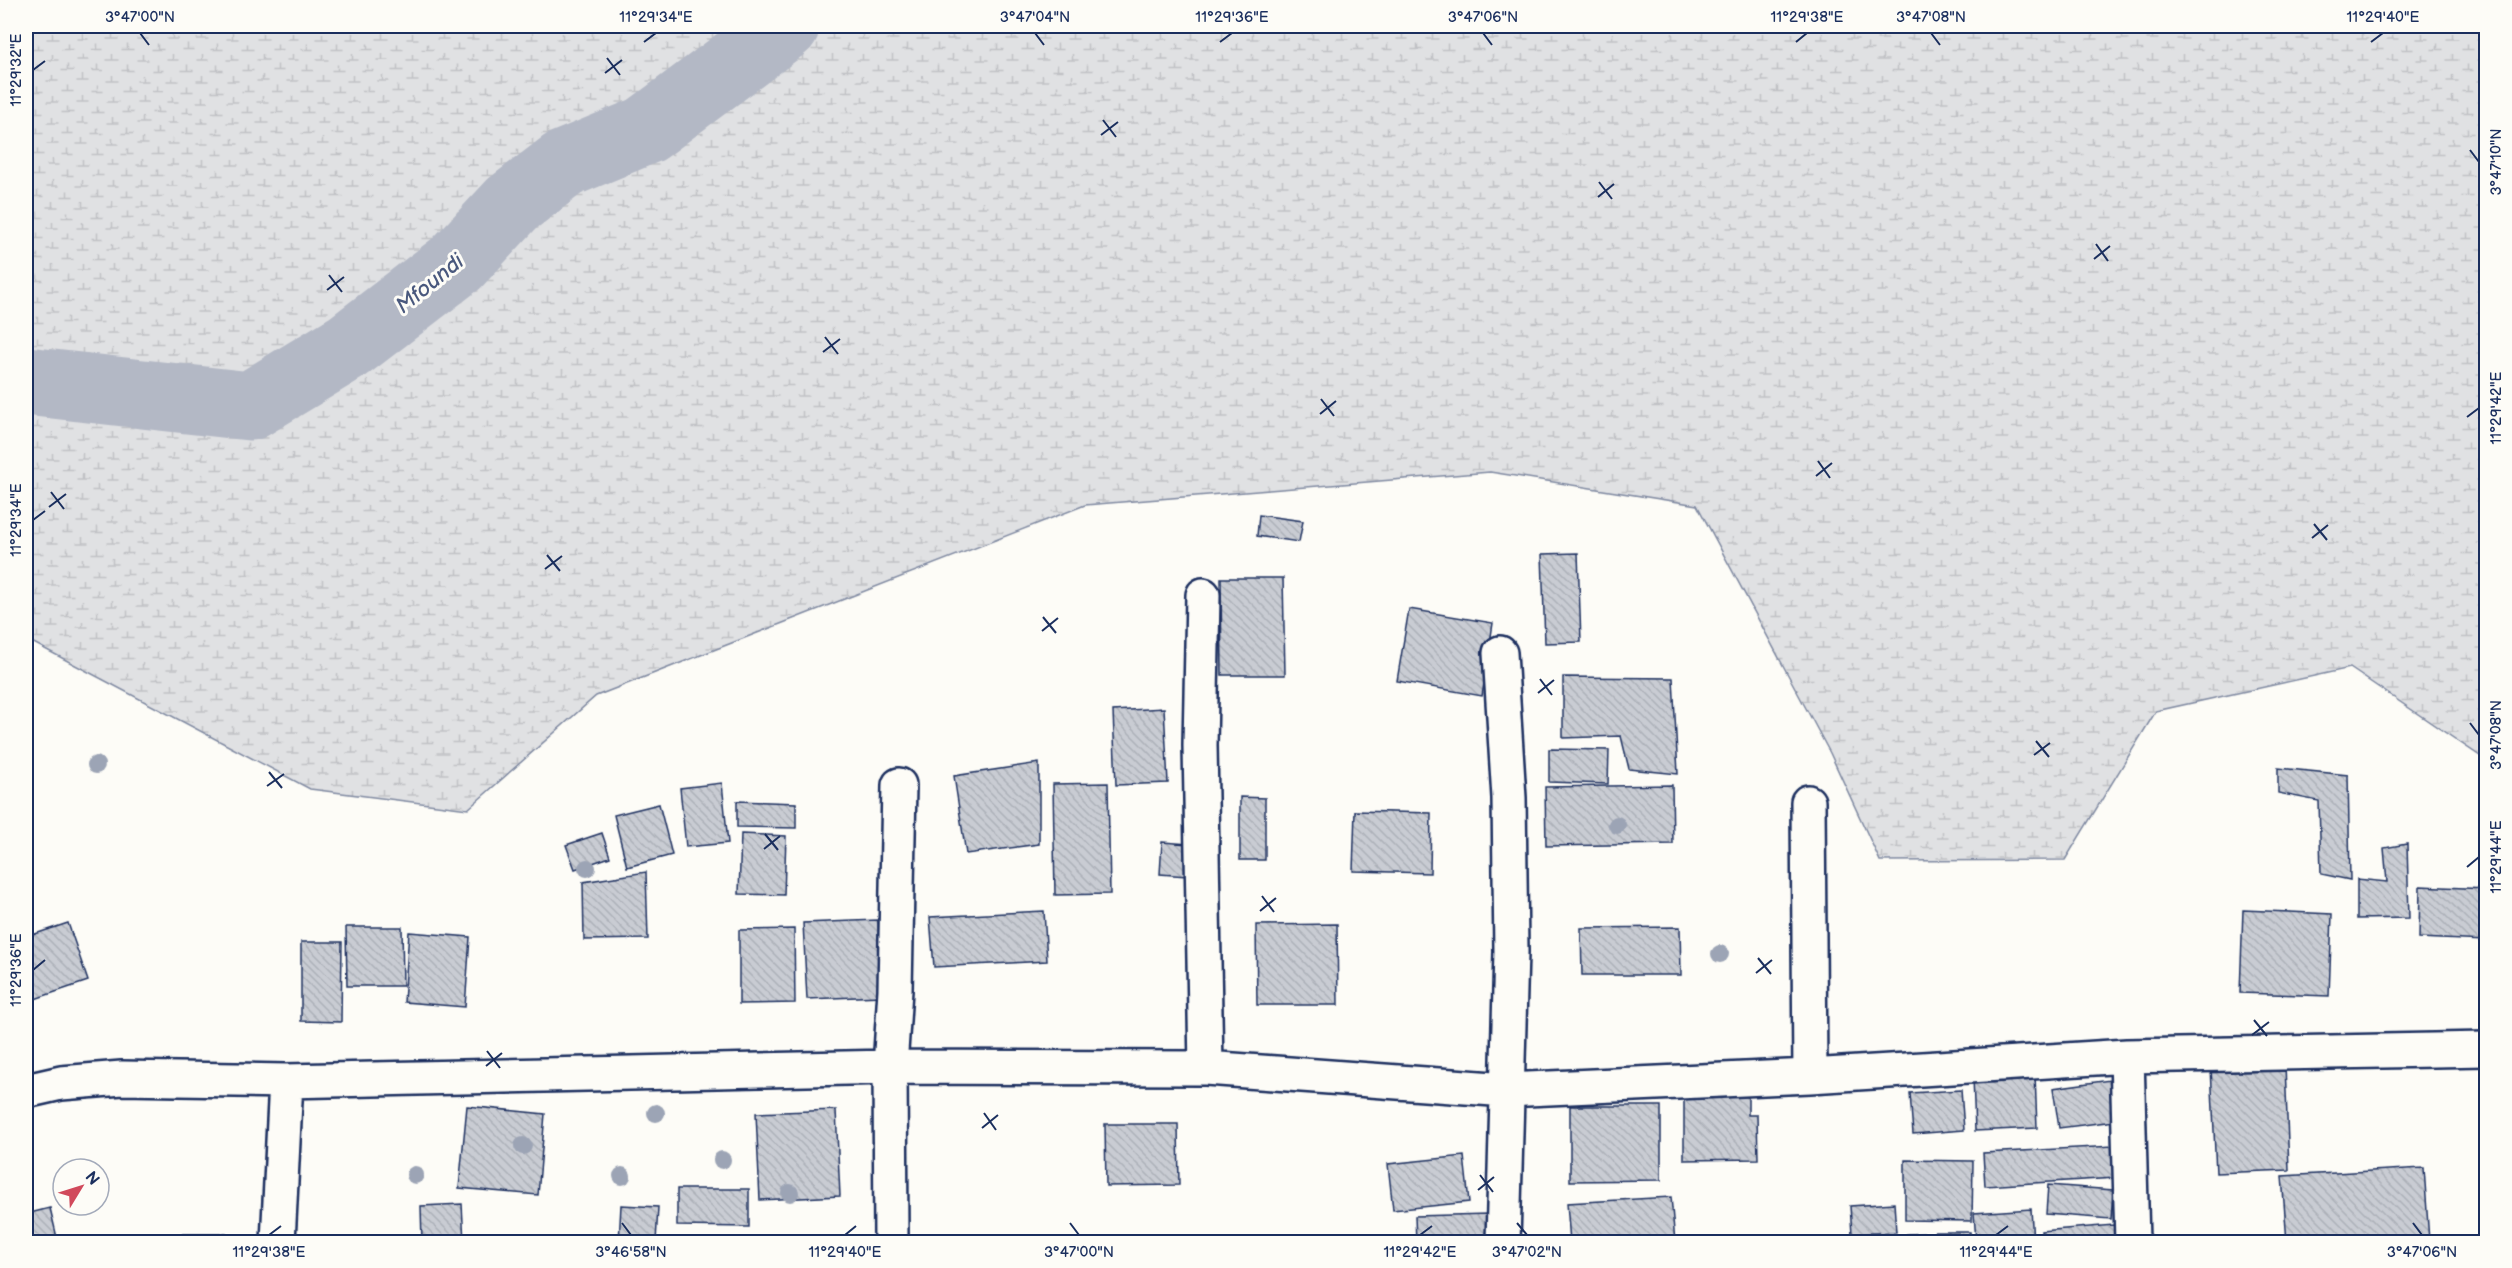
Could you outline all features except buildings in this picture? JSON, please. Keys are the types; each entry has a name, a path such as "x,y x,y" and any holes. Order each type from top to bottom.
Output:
{"street":[{"path":"1203,596 1200,745 1206,1068"},
{"path":"1500,653 1509,798 1511,952 1503,1242"},
{"path":"891,1242 890,1066 895,990 899,785"},
{"path":"1808,802 1810,1076"},
{"path":"26,1091 61,1083 122,1078 286,1081 890,1066 1206,1068 1507,1090 1810,1076 2127,1056 2487,1049"},
{"path":"2127,1056 2132,1242"},
{"path":"278,1242 286,1081"}],"green space":[{"path":"26,26 2486,26 2486,760 2350,668 2156,711 2065,860 1880,861 1830,753 1697,505 1490,472 1085,505 596,696 468,809 310,789 26,639"}],"waterway":[{"name":"Mfoundi","path":"26,381 250,406 349,346 457,263 512,204 564,164 646,130 785,26"}]}
